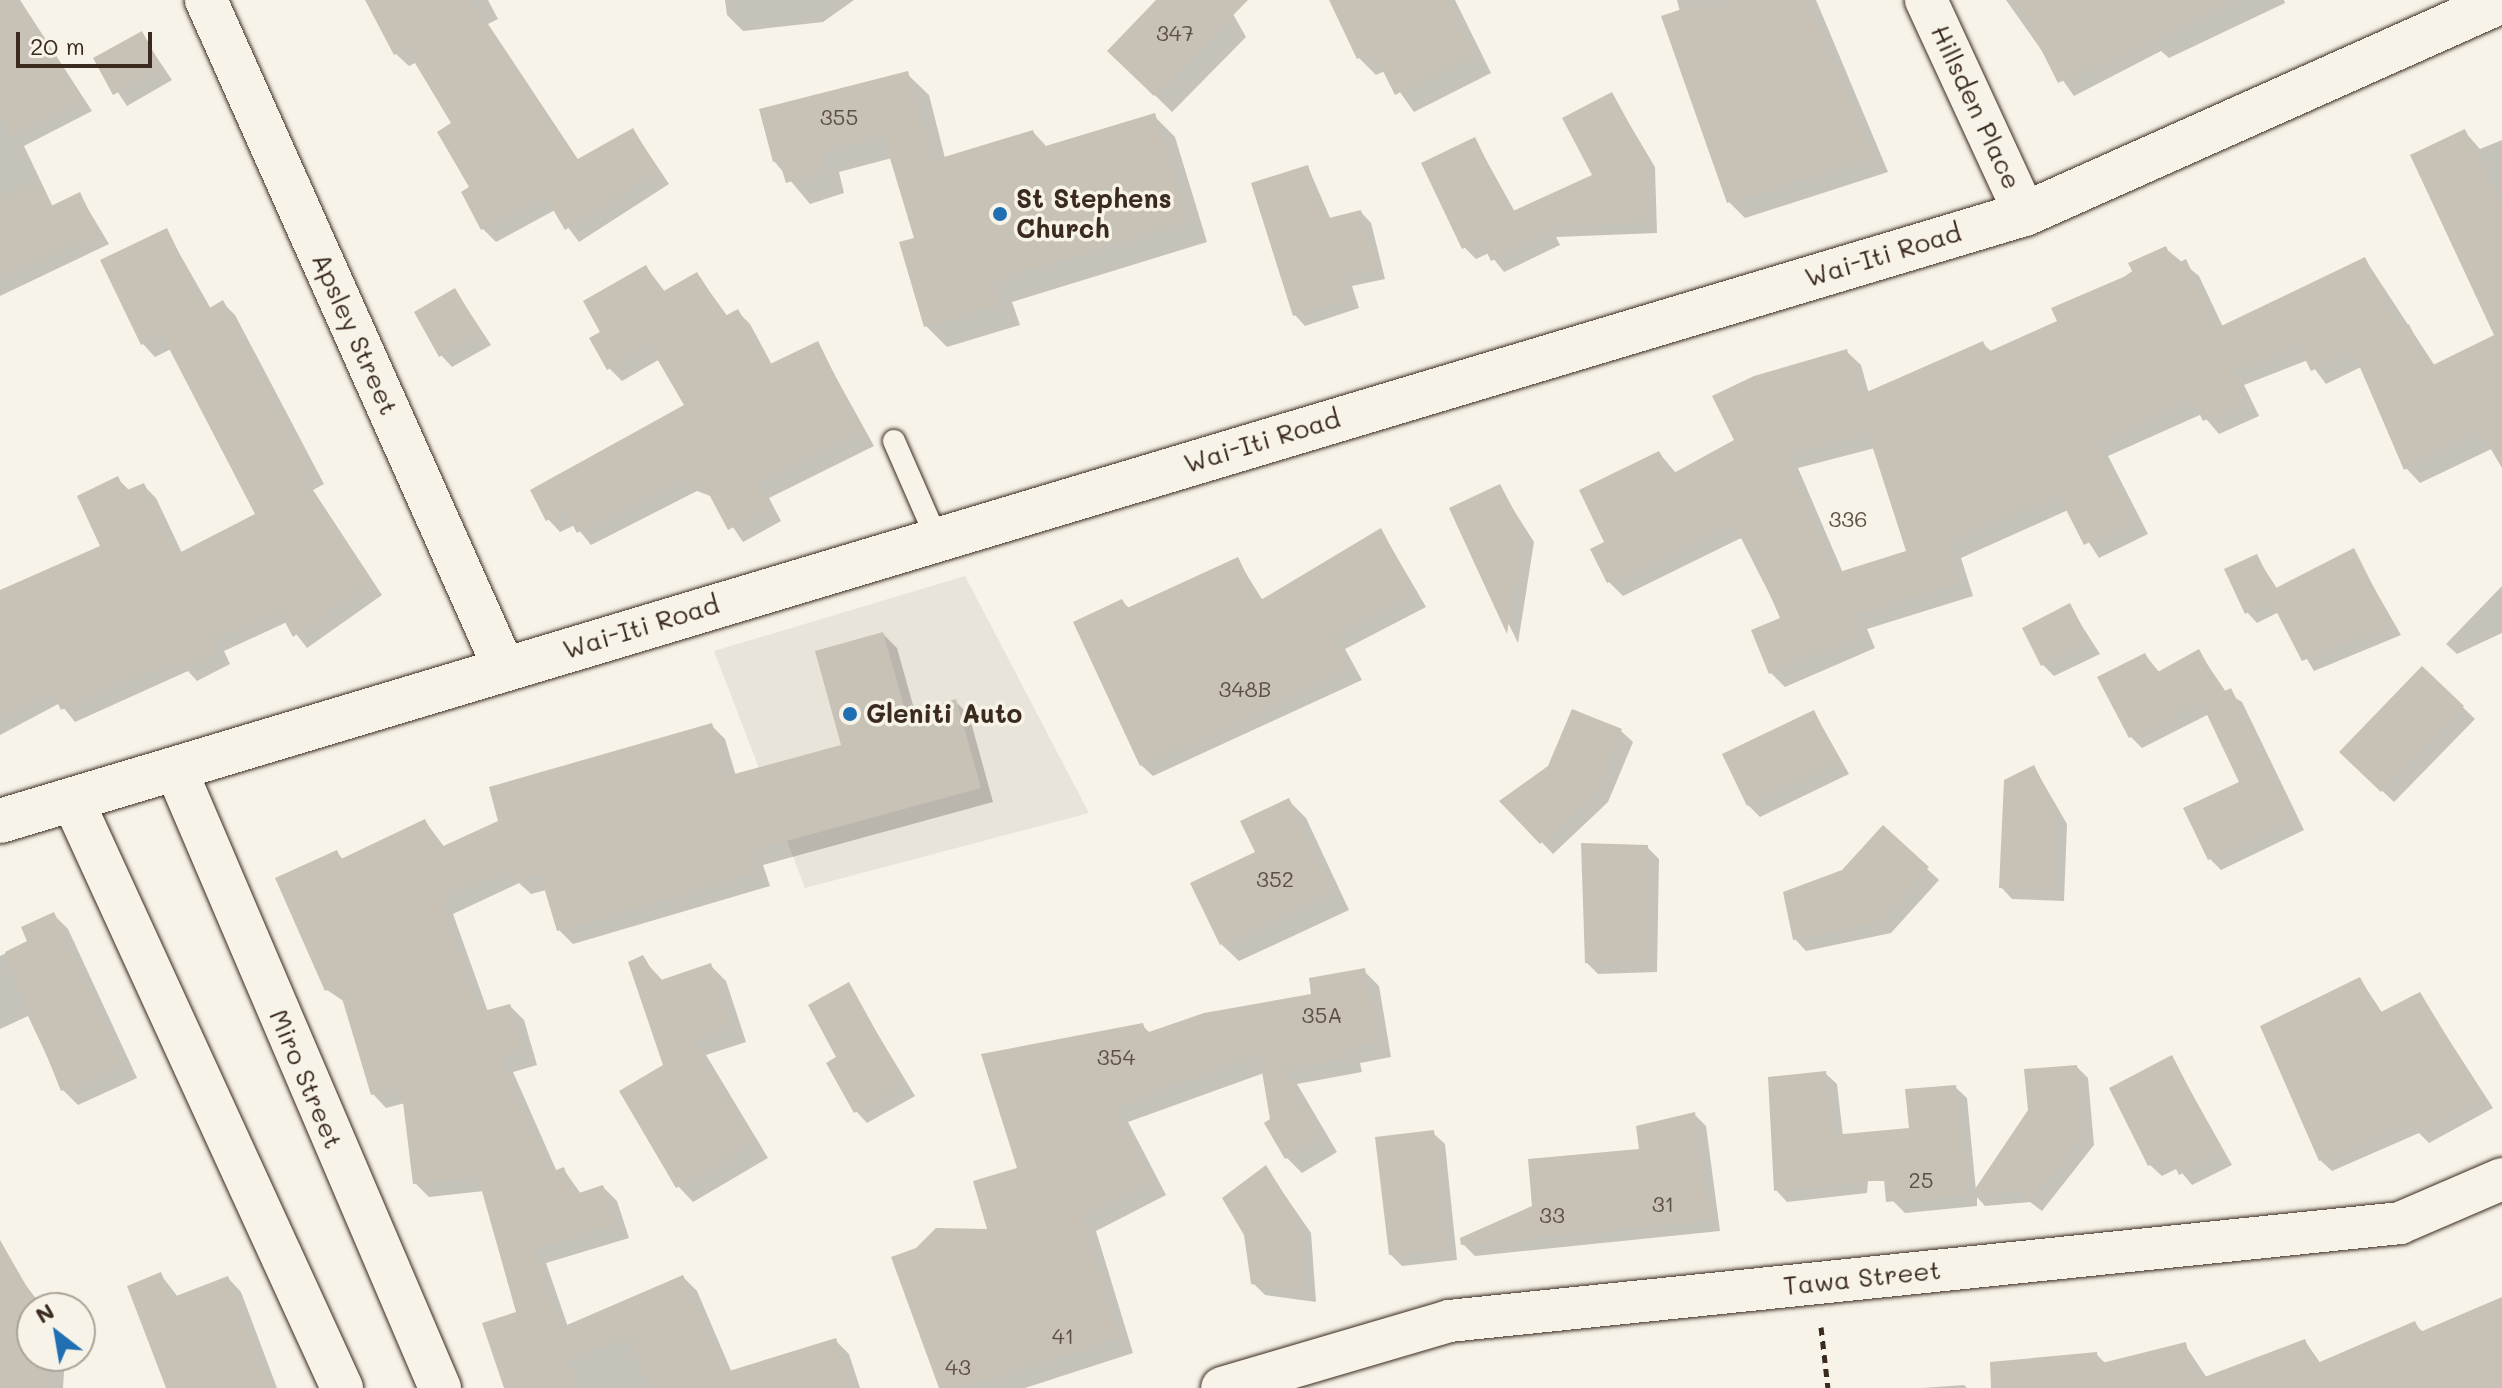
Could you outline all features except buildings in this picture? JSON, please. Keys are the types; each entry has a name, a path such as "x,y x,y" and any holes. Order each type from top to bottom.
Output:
{"street":[{"name":"Apsley Street","path":"206,0 504,668"},
{"name":"Hillsden Place","path":"1926,0 2025,214"},
{"name":"Wai-Iti Road","path":"0,821 2025,214 2502,1"},
{"name":"Miro Street","path":"176,770 440,1388"},
{"path":"72,799 342,1388"},
{"name":"Tawa Street","path":"1222,1388 1449,1321 2400,1223 2502,1179"}],"lane":[{"path":"894,441 937,539"}],"path":[{"path":"1815,1282 1828,1388"}],"shaded area":[{"path":"965,576 1089,813 805,888 714,651"}],"place":[{"name":"St Stephens Church","path":"1000,214"},
{"name":"Gleniti Auto","path":"850,714"}]}
